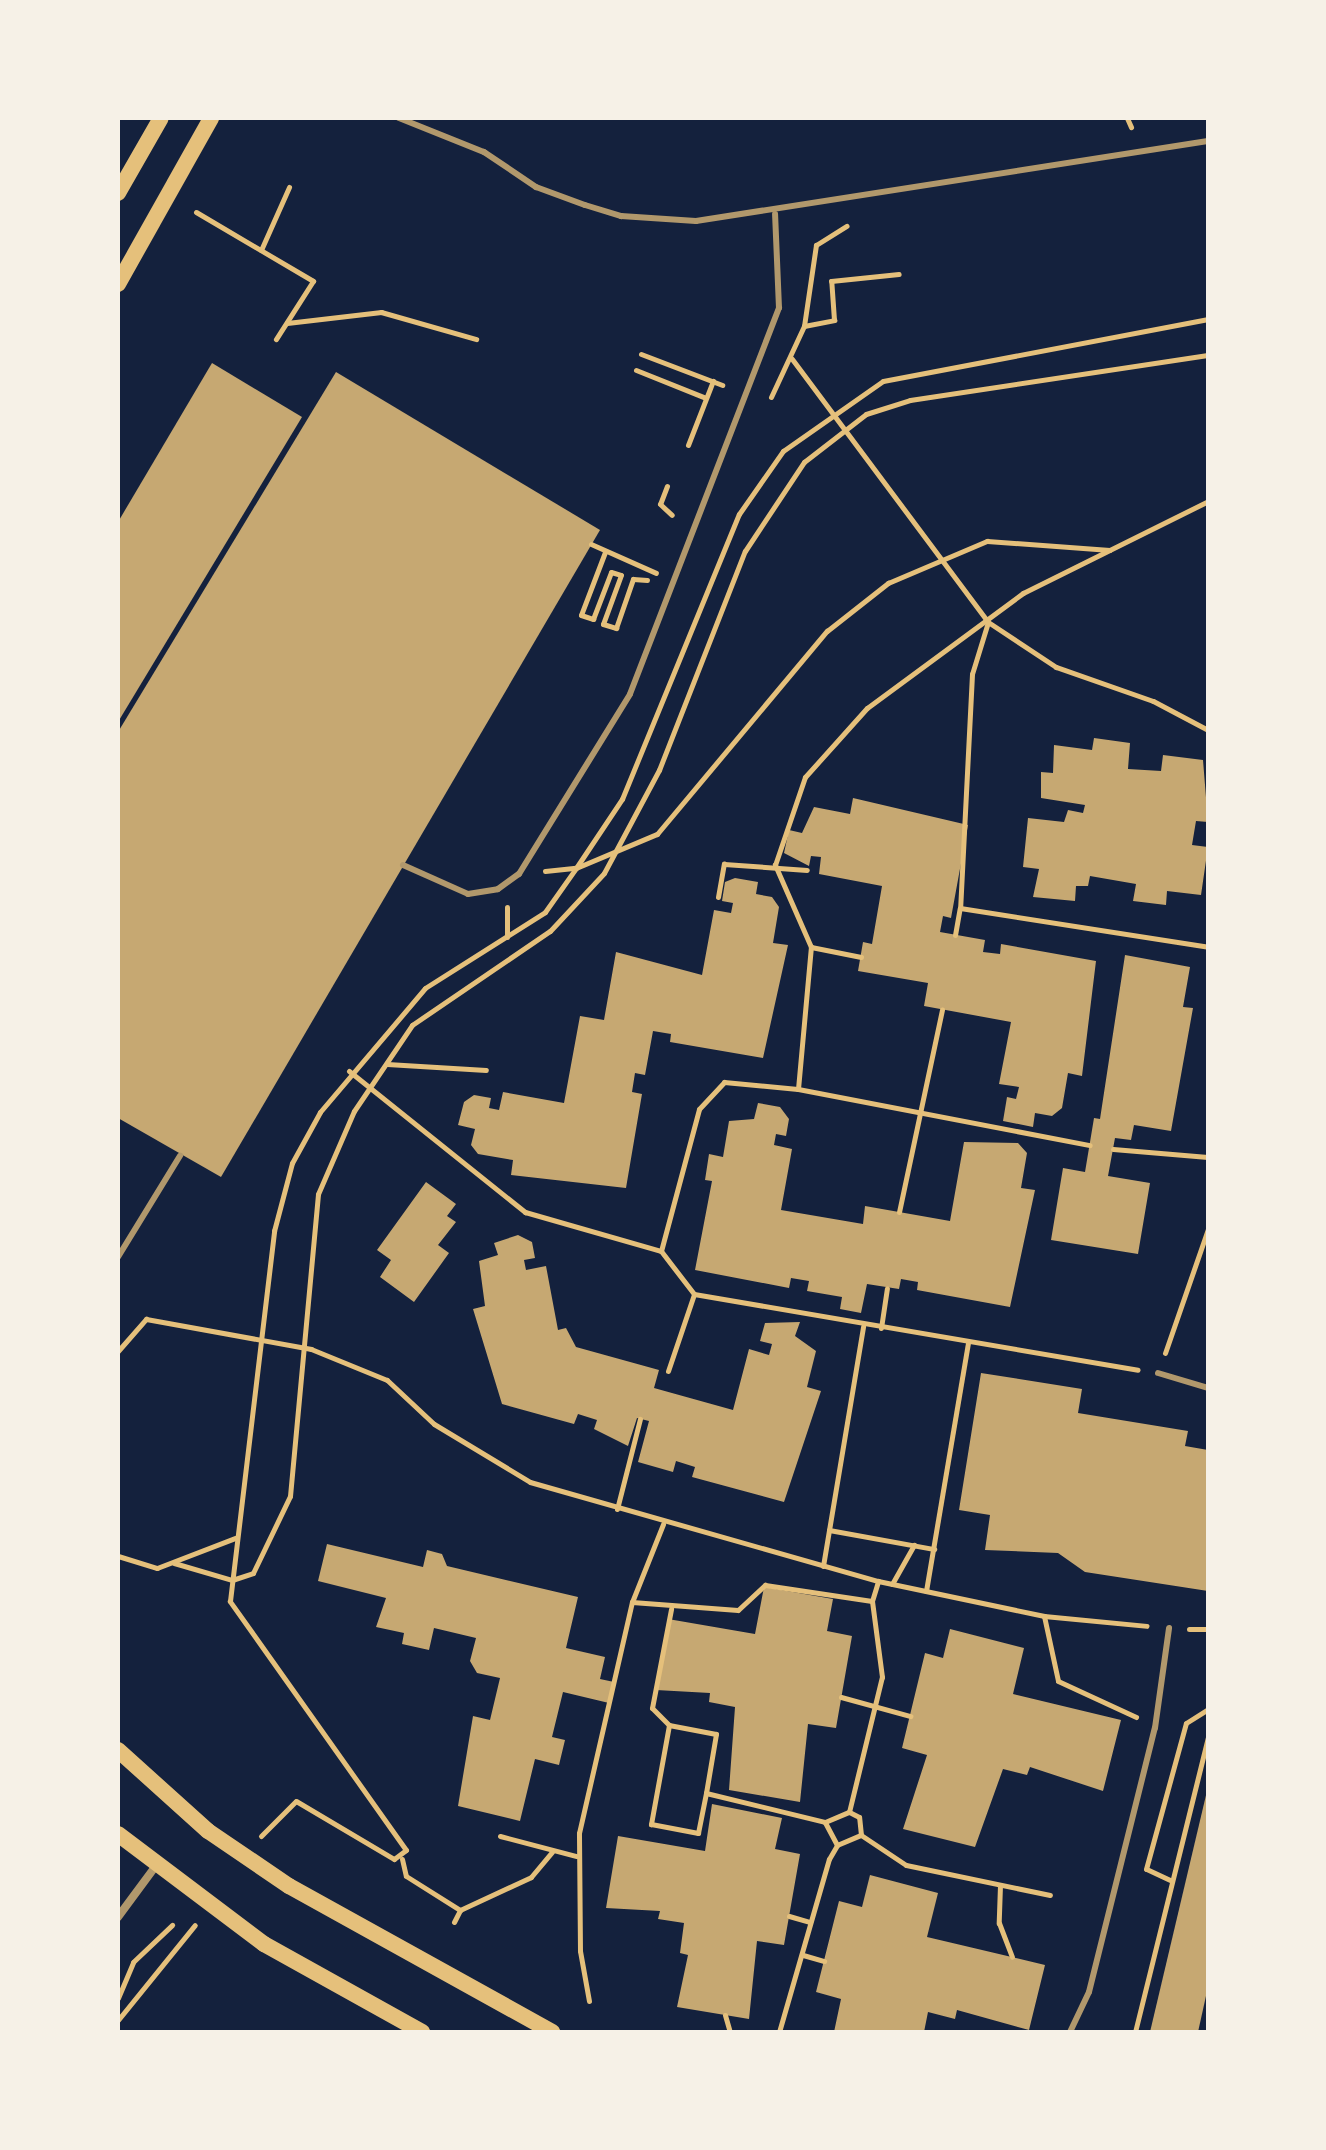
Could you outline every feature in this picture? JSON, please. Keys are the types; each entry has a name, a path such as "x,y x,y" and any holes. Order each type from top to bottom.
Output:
{"main road":[{"path":"118,193 161,118"},
{"path":"118,284 211,118"},
{"path":"118,1750 208,1831 289,1886 552,2032"},
{"path":"118,1834 155,1867 264,1944 422,2032"}],"street":[{"path":"118,1917 155,1867"}],"lane":[{"path":"399,118 484,152 536,187 621,216 696,221 775,214 1208,141"},
{"path":"403,865 449,891 468,894 498,889 519,874 645,658 779,308 775,214"},
{"path":"118,1257 180,1156"},
{"path":"1158,1373 1208,1388"},
{"path":"1070,2032 1089,1992 1151,1743 1169,1628"}],"path":[{"path":"1127,118 1131,127"},
{"path":"261,250 289,187"},
{"path":"196,212 313,281 276,339"},
{"path":"769,401 792,359 804,326 811,257 830,232 847,226"},
{"path":"804,326 834,320 831,281 899,274"},
{"path":"286,323 381,312 476,339"},
{"path":"460,1910 406,1876 402,1859 405,1844 234,1609 232,1580 235,1538 257,1337 292,1163 349,1071 425,988 545,912 576,868 622,799 739,514 783,451 834,410 883,381 923,370 1208,319"},
{"path":"641,354 722,385"},
{"path":"174,1563 232,1580 253,1573 290,1496 299,1346 318,1194 369,1089 436,1004 550,931 617,851 665,756 763,515 804,462 846,427 950,389 1208,355"},
{"path":"792,359 834,410 988,622 1056,667 1153,701 1208,730"},
{"path":"636,370 706,398"},
{"path":"688,445 713,381"},
{"path":"667,486 660,504 674,512 668,527"},
{"path":"798,1089 811,947 775,865 805,777 867,708 988,622 1023,593 1208,501"},
{"path":"519,874 576,868 657,834 827,631 888,583 945,562 987,541 1111,550"},
{"path":"591,544 638,567"},
{"path":"605,552 581,615 593,619 611,572 621,575 603,624 616,628 633,579 645,584 656,556"},
{"path":"955,935 960,908 972,674 988,622"},
{"path":"718,897 724,864 775,865 807,870"},
{"path":"960,908 1208,947"},
{"path":"811,947 861,957"},
{"path":"899,1212 942,1010"},
{"path":"386,1064 486,1070"},
{"path":"349,1071 525,1212 661,1251 694,1294 863,1326 1158,1373 1208,1229"},
{"path":"661,1251 699,1109 712,1087 734,1080 798,1089 1090,1145"},
{"path":"1113,1149 1208,1157"},
{"path":"881,1328 887,1288"},
{"path":"668,1371 694,1294"},
{"path":"118,1351 146,1319 299,1346 387,1380 434,1424 530,1482 663,1524 878,1581 1044,1616 1208,1629"},
{"path":"823,1566 863,1326"},
{"path":"926,1591 968,1342"},
{"path":"617,1509 640,1419"},
{"path":"589,2001 576,1856 632,1602 663,1524"},
{"path":"829,1530 934,1549"},
{"path":"118,1556 157,1568 235,1538"},
{"path":"892,1584 914,1545"},
{"path":"849,1812 877,1708 882,1656 872,1601 878,1581"},
{"path":"632,1602 672,1608 738,1610 765,1585 872,1601"},
{"path":"669,1725 651,1824 698,1833 716,1734 669,1725 652,1708 672,1608"},
{"path":"1044,1616 1045,1647 1058,1681 1136,1717"},
{"path":"841,1697 910,1716"},
{"path":"1170,1880 1146,1869 1186,1723 1208,1709"},
{"path":"1135,2032 1170,1880 1208,1736"},
{"path":"706,1793 825,1822 849,1812 859,1817 861,1835 906,1865 1050,1895"},
{"path":"287,1802 402,1859"},
{"path":"779,2032 810,1922 837,1845 825,1822"},
{"path":"837,1845 861,1835"},
{"path":"500,1836 576,1856"},
{"path":"454,1922 460,1910 531,1877 552,1852"},
{"path":"1000,1885 999,1923 1012,1957"},
{"path":"789,1916 810,1922"},
{"path":"118,1998 133,1962 172,1925"},
{"path":"803,1955 824,1961"},
{"path":"119,2018 161,1970"},
{"path":"725,2015 730,2032"}],"building":[{"path":"212,363 302,417 118,722 118,522"},
{"path":"336,372 600,530 221,1177 118,1118 118,732"},
{"path":"1094,738 1130,743 1128,769 1161,771 1163,755 1203,760 1208,822 1196,821 1192,845 1208,847 1201,895 1167,891 1166,905 1133,901 1136,884 1090,876 1088,886 1076,886 1075,901 1033,897 1039,869 1023,867 1028,818 1064,822 1068,810 1083,813 1085,805 1041,798 1041,772 1053,773 1054,745 1092,750"},
{"path":"853,798 968,825 951,918 943,916 940,932 985,940 983,952 1000,954 1001,944 1096,961 1082,1076 1068,1073 1062,1108 1052,1116 1035,1113 1033,1127 1003,1121 1007,1097 1016,1099 1019,1087 999,1084 1011,1022 924,1006 928,983 858,971 863,942 872,944 882,886 819,874 821,857 811,856 809,866 784,853 789,830 802,833 814,807 850,814"},
{"path":"735,878 758,882 756,894 772,897 779,907 773,943 788,945 763,1058 670,1042 671,1034 653,1031 645,1075 635,1073 632,1092 642,1094 626,1188 511,1175 513,1160 478,1154 471,1145 475,1129 458,1125 464,1102 474,1095 491,1098 489,1108 499,1110 503,1092 564,1103 580,1016 604,1020 616,952 702,975 714,910 731,913 733,903 722,901 725,882"},
{"path":"1125,955 1190,967 1183,1007 1193,1008 1171,1131 1134,1125 1131,1140 1115,1138 1108,1176 1150,1183 1138,1254 1051,1240 1063,1168 1085,1172 1094,1118 1100,1119"},
{"path":"758,1103 780,1107 789,1119 786,1136 776,1134 774,1145 792,1149 781,1210 863,1224 865,1206 950,1221 964,1142 1018,1143 1027,1153 1021,1188 1035,1190 1010,1307 917,1290 918,1282 901,1279 899,1289 867,1284 861,1313 840,1309 842,1297 807,1291 809,1281 791,1278 789,1288 695,1270 712,1181 705,1180 709,1154 723,1157 729,1121 754,1119"},
{"path":"426,1182 456,1204 447,1216 456,1222 438,1245 449,1253 414,1302 380,1277 391,1260 377,1250"},
{"path":"518,1235 532,1242 535,1258 524,1260 526,1270 546,1266 558,1330 566,1328 576,1347 659,1370 654,1388 733,1410 749,1349 769,1355 772,1344 760,1341 765,1323 800,1322 795,1336 816,1351 807,1387 821,1391 784,1502 692,1477 695,1467 676,1461 673,1472 638,1462 649,1421 637,1418 628,1446 594,1429 597,1420 578,1414 574,1424 502,1404 473,1309 485,1306 479,1261 498,1255 494,1243"},
{"path":"981,1373 1082,1389 1078,1413 1188,1431 1185,1446 1208,1450 1208,1591 1085,1572 1058,1553 985,1550 990,1515 959,1510"},
{"path":"327,1544 423,1567 427,1550 442,1554 447,1566 578,1597 566,1648 605,1657 600,1679 614,1682 609,1703 563,1692 552,1737 565,1740 559,1765 535,1759 520,1821 458,1806 473,1716 490,1720 500,1678 477,1673 470,1661 476,1638 434,1628 429,1650 402,1644 404,1633 376,1627 386,1598 318,1581"},
{"path":"764,1587 833,1599 827,1631 852,1636 836,1728 808,1724 800,1802 729,1790 735,1707 709,1702 710,1693 656,1690 668,1619 755,1634"},
{"path":"950,1629 1024,1648 1013,1694 1121,1720 1103,1791 1030,1767 1027,1775 1003,1769 975,1847 903,1829 927,1755 902,1748 925,1653 943,1658"},
{"path":"1207,1791 1208,1987 1198,2032 1150,2032"},
{"path":"712,1804 782,1818 775,1849 800,1854 784,1945 757,1941 749,2019 677,2007 688,1955 680,1953 684,1923 658,1919 660,1911 606,1908 618,1836 705,1851"},
{"path":"870,1875 938,1893 927,1937 1045,1965 1029,2030 957,2010 955,2019 928,2012 924,2032 834,2032 841,1999 816,1992 839,1901 862,1907"}]}
